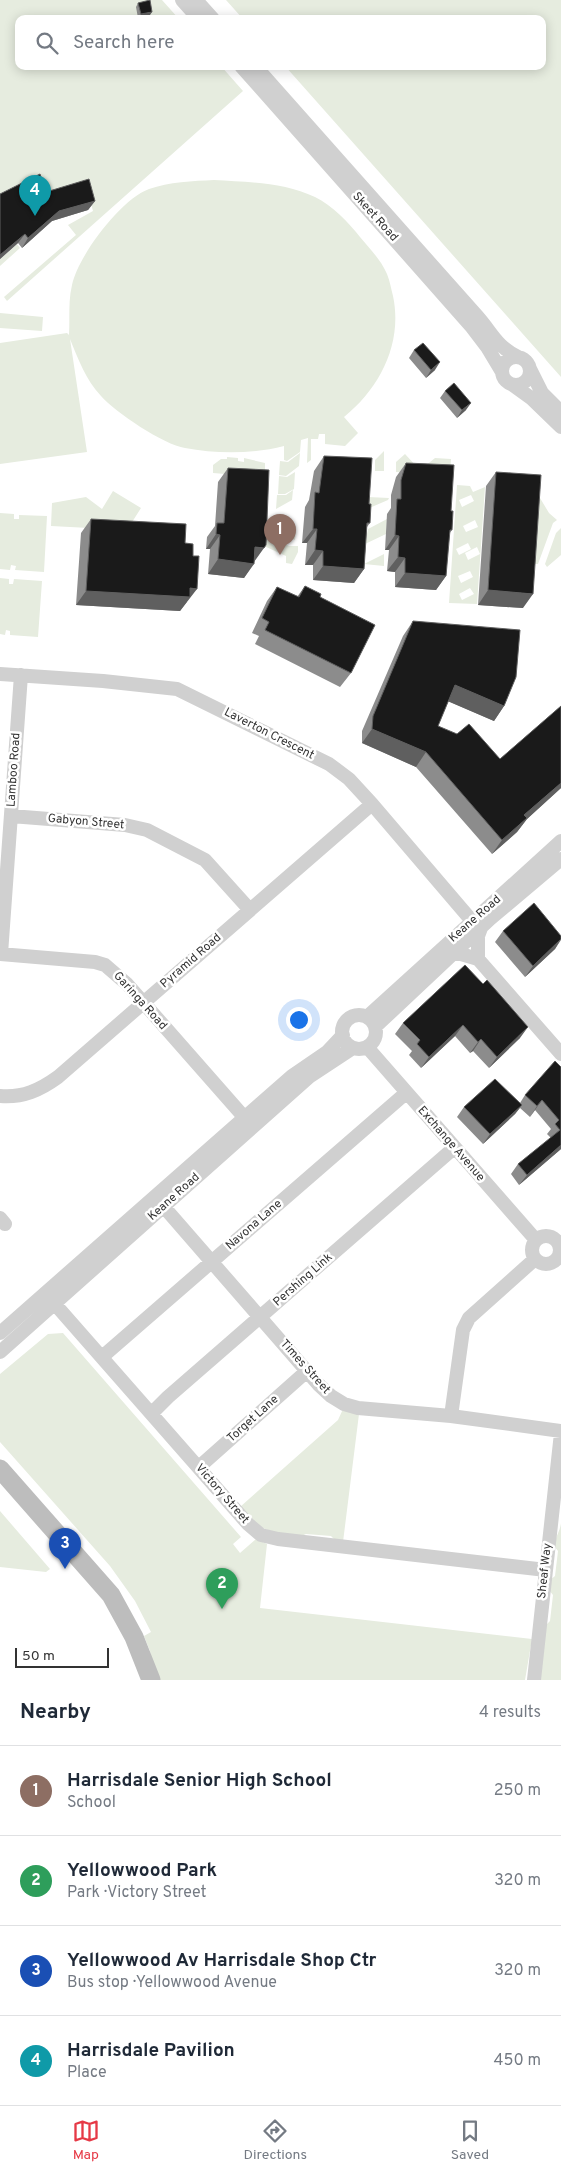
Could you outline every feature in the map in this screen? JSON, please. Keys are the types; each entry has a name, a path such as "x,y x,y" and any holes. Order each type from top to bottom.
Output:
{"street":[{"path":"182,0 195,15"},
{"path":"196,0 209,15"},
{"name":"Skeet Road","path":"245,70 471,326 487,347 502,372"},
{"name":"Skeet Road","path":"259,70 477,316 495,341 518,357"},
{"path":"561,412 542,393 526,361 518,357 506,360 502,372 504,379 531,398 561,427"},
{"path":"513,385 520,385 526,381 530,376 530,369"},
{"name":"Laverton Crescent","path":"0,674 176,689 329,764 349,779 372,804 476,925"},
{"name":"Lamboo Road","path":"0,954 21,675"},
{"name":"Pyramid Road","path":"0,1096 27,1095 41,1089 58,1077 372,804"},
{"name":"Gabyon Street","path":"11,816 125,825 147,830 205,860 250,910"},
{"name":"Keane Road","path":"371,1022 476,925 561,841"},
{"name":"Keane Road","path":"371,1022 454,952 476,925 560,860"},
{"path":"476,925 478,959"},
{"path":"454,952 478,959 561,1054"},
{"name":"Garinga Road","path":"0,954 95,962 105,965 116,973 143,1002 244,1117"},
{"name":"Keane Road","path":"0,1333 244,1117 292,1076 327,1052 343,1036 344,1025 350,1017 360,1015 371,1022 374,1039 367,1047 353,1048 309,1077 0,1352"},
{"path":"343,1036 345,1042 353,1048"},
{"name":"Exchange Avenue","path":"367,1047 454,1148 541,1238"},
{"name":"Navona Lane","path":"102,1357 406,1092"},
{"name":"Pershing Link","path":"152,1413 260,1316 454,1148"},
{"name":"Times Street","path":"164,1207 331,1396 350,1406 369,1410 452,1416 561,1432"},
{"path":"541,1238 556,1241 559,1246 559,1259 544,1264 535,1259 532,1248 541,1238 561,1228"},
{"path":"452,1416 462,1330 469,1318 535,1259"},
{"name":"Victory Street","path":"54,1303 248,1524 266,1536 546,1570"},
{"name":"Torget Lane","path":"199,1467 307,1371"},
{"name":"Sheaf Way","path":"534,1680 561,1432"},
{"path":"0,1469 111,1595 134,1637 151,1680"},
{"path":"0,1486 102,1603 124,1643 138,1680"}],"shaded area":[{"path":"0,0 162,0 175,15 15,15 15,70 225,70 243,91 7,301 4,297 76,235 68,225 93,211 85,184 38,197 31,179 29,179 0,194"},
{"path":"226,0 561,0 561,377 289,70 546,70 546,15 239,15"},
{"path":"214,180 252,182 291,188 315,197 334,209 345,220 385,269 393,296 395,331 386,363 378,378 357,405 344,417 358,433 345,446 325,444 325,434 319,434 318,439 311,439 311,460 307,463 308,438 301,440 300,452 287,461 284,460 284,446 260,451 222,452 176,446 140,427 101,396 79,362 70,339 87,452 0,464 0,343 67,333 69,335 70,297 76,273 102,230 114,216 126,204 149,189 173,183"},
{"path":"17,244 20,248 0,266 0,259"},
{"path":"0,313 43,317 42,331 0,328"},
{"path":"384,451 384,471 375,471 375,460"},
{"path":"300,453 299,466 286,476 279,475 280,461 288,462"},
{"path":"405,454 417,467 424,467 435,458 451,459 450,476 396,472 396,462"},
{"path":"227,457 238,458 238,461 244,462 244,458 265,463 265,472 249,476 213,473 213,465 221,459 227,459"},
{"path":"295,472 294,489 285,494 278,494 279,476 287,477"},
{"path":"457,485 470,486 473,492 485,487 477,604 449,603","holes":["471,495 474,501 462,507 459,500","475,520 478,527 466,532 463,526","468,543 471,549 459,555 456,549","477,547 480,554 468,560 465,553","470,571 473,577 461,583 458,576","470,588 474,594 462,600 459,594"]},
{"path":"293,490 292,500 276,509 277,495 286,495"},
{"path":"113,491 141,508 127,530 51,526 52,503 86,497 102,509"},
{"path":"537,493 549,513 557,520 553,523 538,564 532,564"},
{"path":"368,497 389,498 367,509"},
{"path":"0,513 14,514 14,519 19,519 19,515 47,516 44,572 15,570 16,566 11,565 10,570 0,569"},
{"path":"387,519 386,534 365,544 368,529"},
{"path":"296,526 295,540 282,535"},
{"path":"561,528 561,555 547,567 545,564 556,533"},
{"path":"265,535 289,546 298,546 298,552 292,564 286,563 286,556 264,546"},
{"path":"384,554 384,566 364,564"},
{"path":"0,578 9,579 9,584 13,584 14,579 42,581 38,637 10,635 10,631 6,630 5,635 0,634"},
{"path":"63,1333 241,1537 233,1544 240,1553 256,1539 267,1544 260,1608 532,1639 525,1680 155,1680 150,1651 144,1636 151,1632 135,1601 110,1566 0,1442 0,1374 48,1334"},
{"path":"343,1409 359,1414 343,1542 336,1541 331,1536 306,1534 299,1537 278,1534 260,1527 240,1507 338,1420"},
{"path":"0,1511 50,1569 46,1572 0,1567"},
{"path":"561,1523 561,1680 540,1680 545,1626 550,1621 553,1595 549,1590 550,1580 555,1576 558,1551 554,1546"}],"building":[{"path":"150,0 152,12 141,14 138,3"},
{"path":"40,174 46,192 89,179 95,201 59,211 28,238 25,234 0,255 0,194"},
{"path":"423,343 440,362 431,370 414,350"},
{"path":"454,383 471,403 462,410 445,391"},
{"path":"324,456 372,458 369,504 371,504 370,523 367,523 364,569 323,566 323,551 315,550 317,529 313,529 315,492 319,493"},
{"path":"406,463 454,465 451,511 453,511 452,530 450,530 446,576 405,573 405,558 398,557 399,536 395,535 397,499 401,499 401,480"},
{"path":"228,468 269,470 266,545 264,548 255,547 254,564 218,559 220,535 216,534 217,523 224,523"},
{"path":"496,472 541,475 533,594 488,590"},
{"path":"91,519 186,524 185,543 193,544 193,556 199,556 197,589 190,588 190,597 86,591"},
{"path":"305,586 321,594 320,597 375,625 351,673 265,630 269,622 262,618 277,587 299,597"},
{"path":"413,621 520,630 516,677 504,706 455,685 438,726 457,734 469,724 500,759 561,706 561,783 524,815 527,818 502,840 426,752 372,729 373,716"},
{"path":"534,903 561,936 561,939 533,966 503,931"},
{"path":"465,965 483,984 487,980 528,1027 497,1057 481,1039 478,1042 463,1025 429,1057 417,1044 420,1040 403,1023"},
{"path":"555,1061 561,1067 561,1145 527,1175 518,1164 560,1130 555,1124 559,1120 542,1100 537,1106 525,1095"},
{"path":"495,1079 522,1105 490,1134 464,1107"}],"place":[{"name":"Harrisdale Pavilion","path":"35,216"},
{"name":"Harrisdale Senior High School","path":"280,555"},
{"name":"Yellowwood Av Harrisdale Shop Ctr","path":"65,1569"},
{"name":"Yellowwood Park","path":"222,1609"}]}
